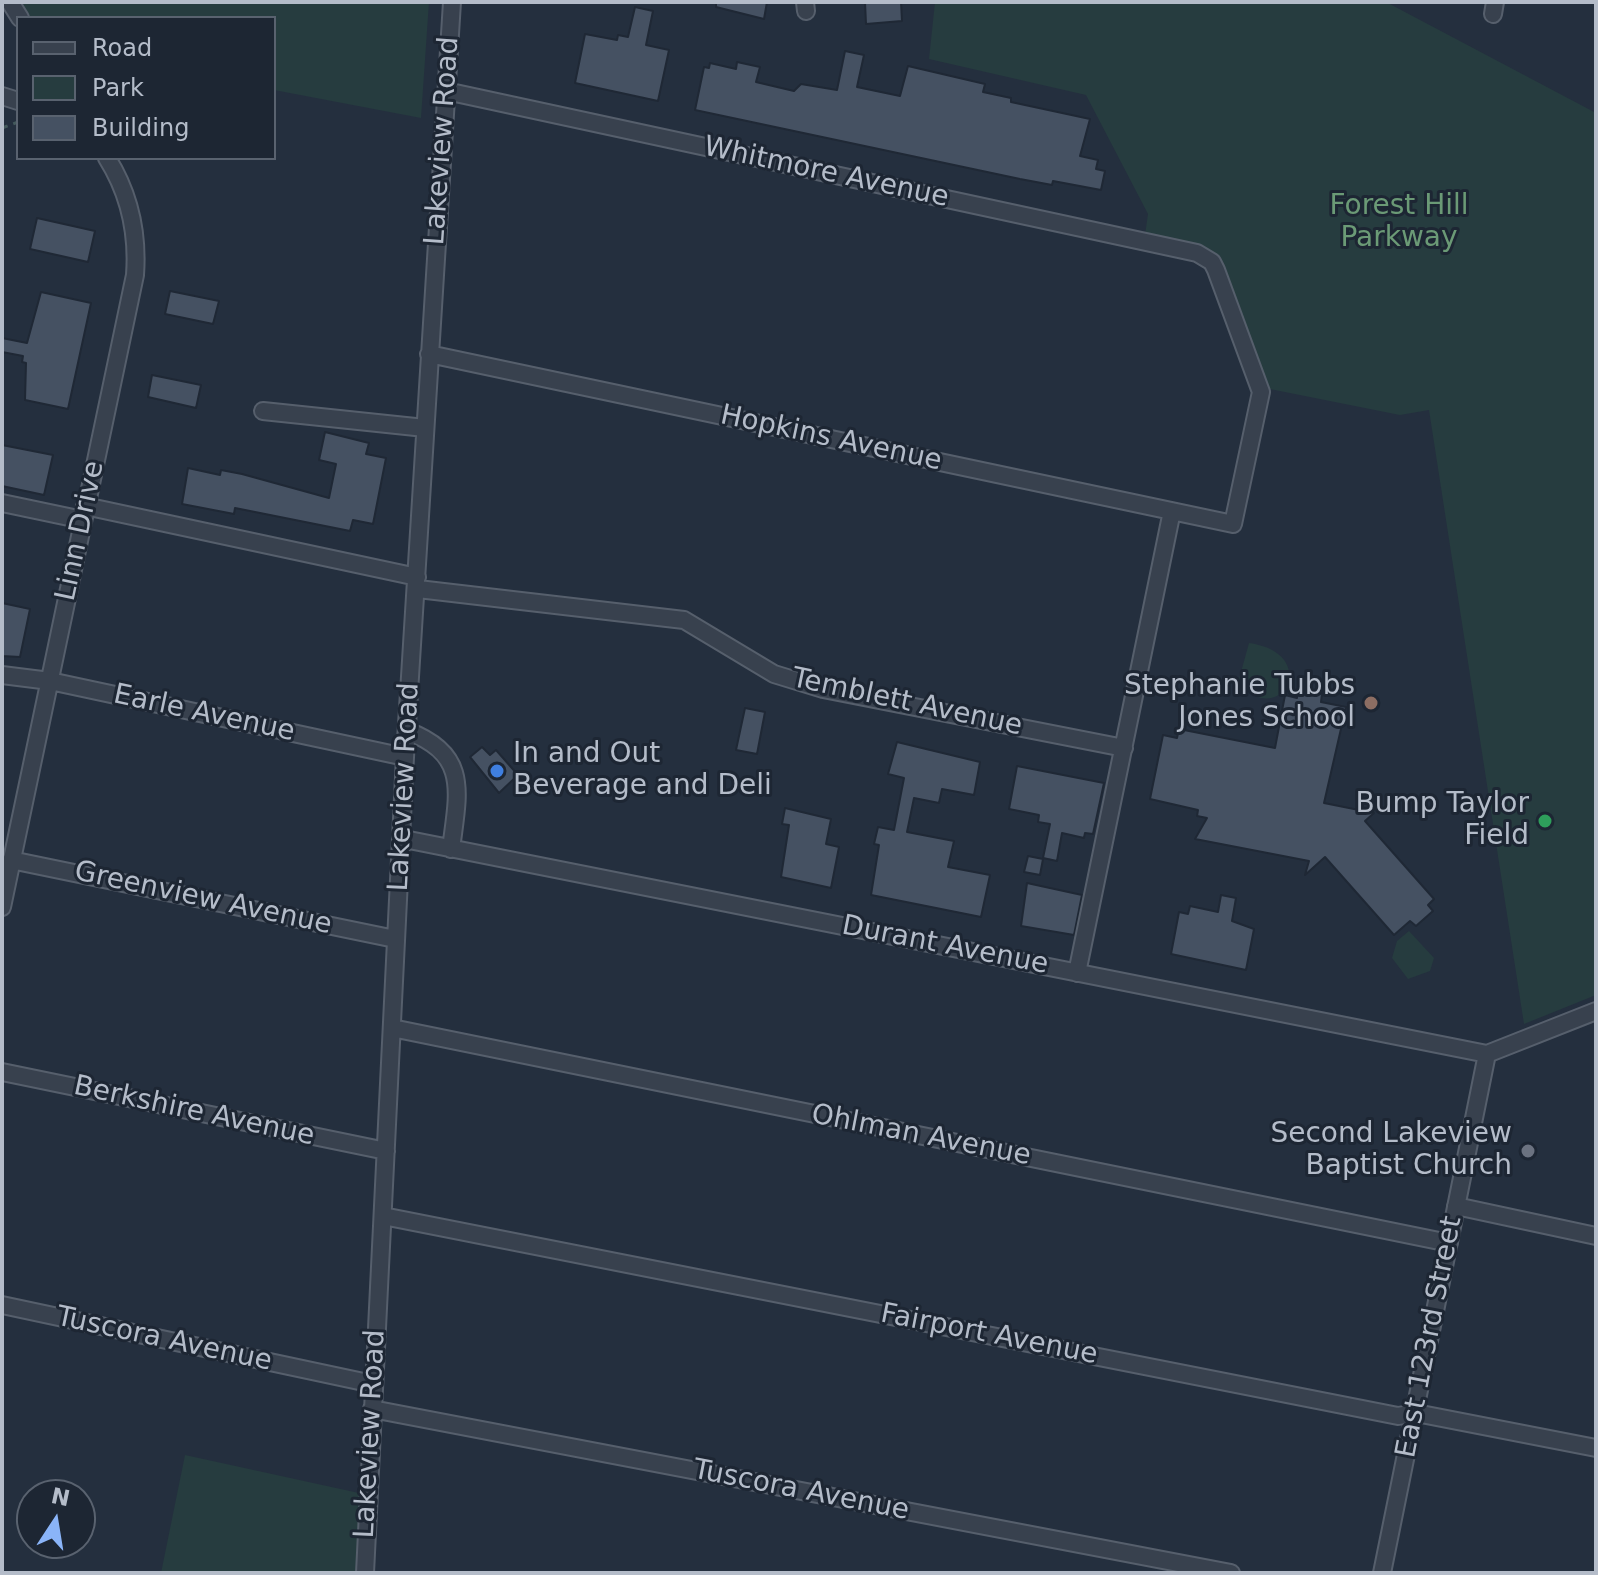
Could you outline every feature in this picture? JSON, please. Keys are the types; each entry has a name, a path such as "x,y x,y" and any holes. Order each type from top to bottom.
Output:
{"street":[{"name":"Lakeview Road","path":"365,1573 395,939 404,839 405,757 452,2"},
{"name":"Whitmore Avenue","path":"446,91 1205,256 1216,270 1261,392 1233,524"},
{"name":"Linn Drive","path":"2,907 135,275 137,243 131,213 108,160"},
{"name":"Hopkins Avenue","path":"429,354 1233,524"},
{"path":"263,411 425,428"},
{"name":"Temblett Avenue","path":"2,503 84,513 417,583 684,620 774,674 823,689 1124,748"},
{"path":"1077,973 1172,511"},
{"name":"Earle Avenue","path":"2,675 50,681 405,757"},
{"path":"407,731 441,747 455,773 458,798 451,849"},
{"name":"Durant Avenue","path":"404,839 1487,1054"},
{"name":"Greenview Avenue","path":"11,860 395,939"},
{"path":"1487,1054 1596,1011"},
{"name":"Ohlman Avenue","path":"392,1028 1449,1243"},
{"name":"East 123rd Street","path":"1382,1573 1487,1054"},
{"name":"Berkshire Avenue","path":"2,1072 386,1151"},
{"path":"1456,1206 1596,1236"},
{"name":"Fairport Avenue","path":"383,1216 1398,1416 1416,1413 1596,1448"},
{"name":"Tuscora Avenue","path":"2,1305 373,1384"},
{"name":"Tuscora Avenue","path":"372,1409 1231,1573"}],"green space":[{"path":"10,2 429,2 421,118 276,90 276,16 19,16"},
{"name":"Forest Hill Parkway","path":"935,2 1386,2 1596,113 1596,995 1524,1024 1429,410 1400,415 1260,387 1212,262 1144,242 1148,214 1086,95 929,59"},
{"path":"1249,643 1271,650 1284,660 1289,673 1287,685 1280,694 1269,698 1254,695 1238,683"},
{"path":"1409,931 1434,958 1430,971 1408,979 1392,958 1397,941"},
{"path":"185,1455 368,1495 365,1573 161,1573"}],"building":[{"path":"716,2 767,2 764,19 716,7"},
{"path":"865,2 901,2 902,21 866,24"},
{"path":"635,7 653,11 646,45 669,50 658,101 575,83 585,34 617,40 618,35 628,37"},
{"path":"845,51 864,55 857,87 900,96 908,66 985,84 983,92 1011,98 1011,102 1090,119 1080,156 1098,160 1096,169 1105,171 1101,190 1053,181 1052,185 1020,179 695,110 704,67 709,68 710,63 736,69 737,62 760,67 756,82 794,91 801,84 837,90"},
{"path":"37,218 95,231 88,262 30,249"},
{"path":"170,291 219,301 213,324 165,314"},
{"path":"41,292 91,303 68,409 25,400 26,363 22,362 23,356 2,352 2,338 27,343"},
{"path":"152,375 201,385 196,408 148,397"},
{"path":"325,432 369,443 366,454 386,458 373,524 353,520 350,531 235,508 234,514 182,504 188,468 220,475 221,470 242,474 329,498 336,464 319,460"},
{"path":"2,445 53,455 44,495 2,486"},
{"path":"2,603 30,609 20,657 2,656"},
{"path":"1298,689 1322,694 1321,702 1346,707 1324,803 1374,813 1365,821 1434,899 1428,905 1433,911 1416,926 1410,921 1394,935 1325,857 1305,875 1309,861 1195,839 1207,818 1197,816 1198,810 1150,799 1163,735 1177,738 1179,729 1275,748 1285,695 1297,698"},
{"path":"745,708 765,712 757,754 736,750"},
{"path":"897,742 980,762 974,795 942,789 939,803 914,798 907,832 954,841 948,867 990,875 981,917 871,895 879,845 874,844 878,827 894,830 904,778 888,774"},
{"name":"In and Out Beverage and Deli","path":"482,747 490,755 496,750 518,775 499,793 470,757"},
{"path":"1017,766 1104,783 1093,834 1085,833 1084,838 1062,833 1057,861 1043,858 1050,824 1038,822 1039,815 1009,809"},
{"path":"785,808 831,819 826,844 839,847 831,888 781,877 789,825 782,824"},
{"path":"1028,856 1043,859 1040,875 1024,872"},
{"path":"1027,883 1082,895 1074,935 1021,926"},
{"path":"1221,895 1236,898 1232,921 1254,929 1246,970 1171,954 1179,912 1188,914 1190,906 1218,912"}],"place":[{"name":"Stephanie Tubbs Jones School","path":"1371,703"},
{"name":"In and Out Beverage and Deli","path":"497,771"},
{"name":"Bump Taylor Field","path":"1545,821"},
{"name":"Second Lakeview Baptist Church","path":"1528,1151"}]}
